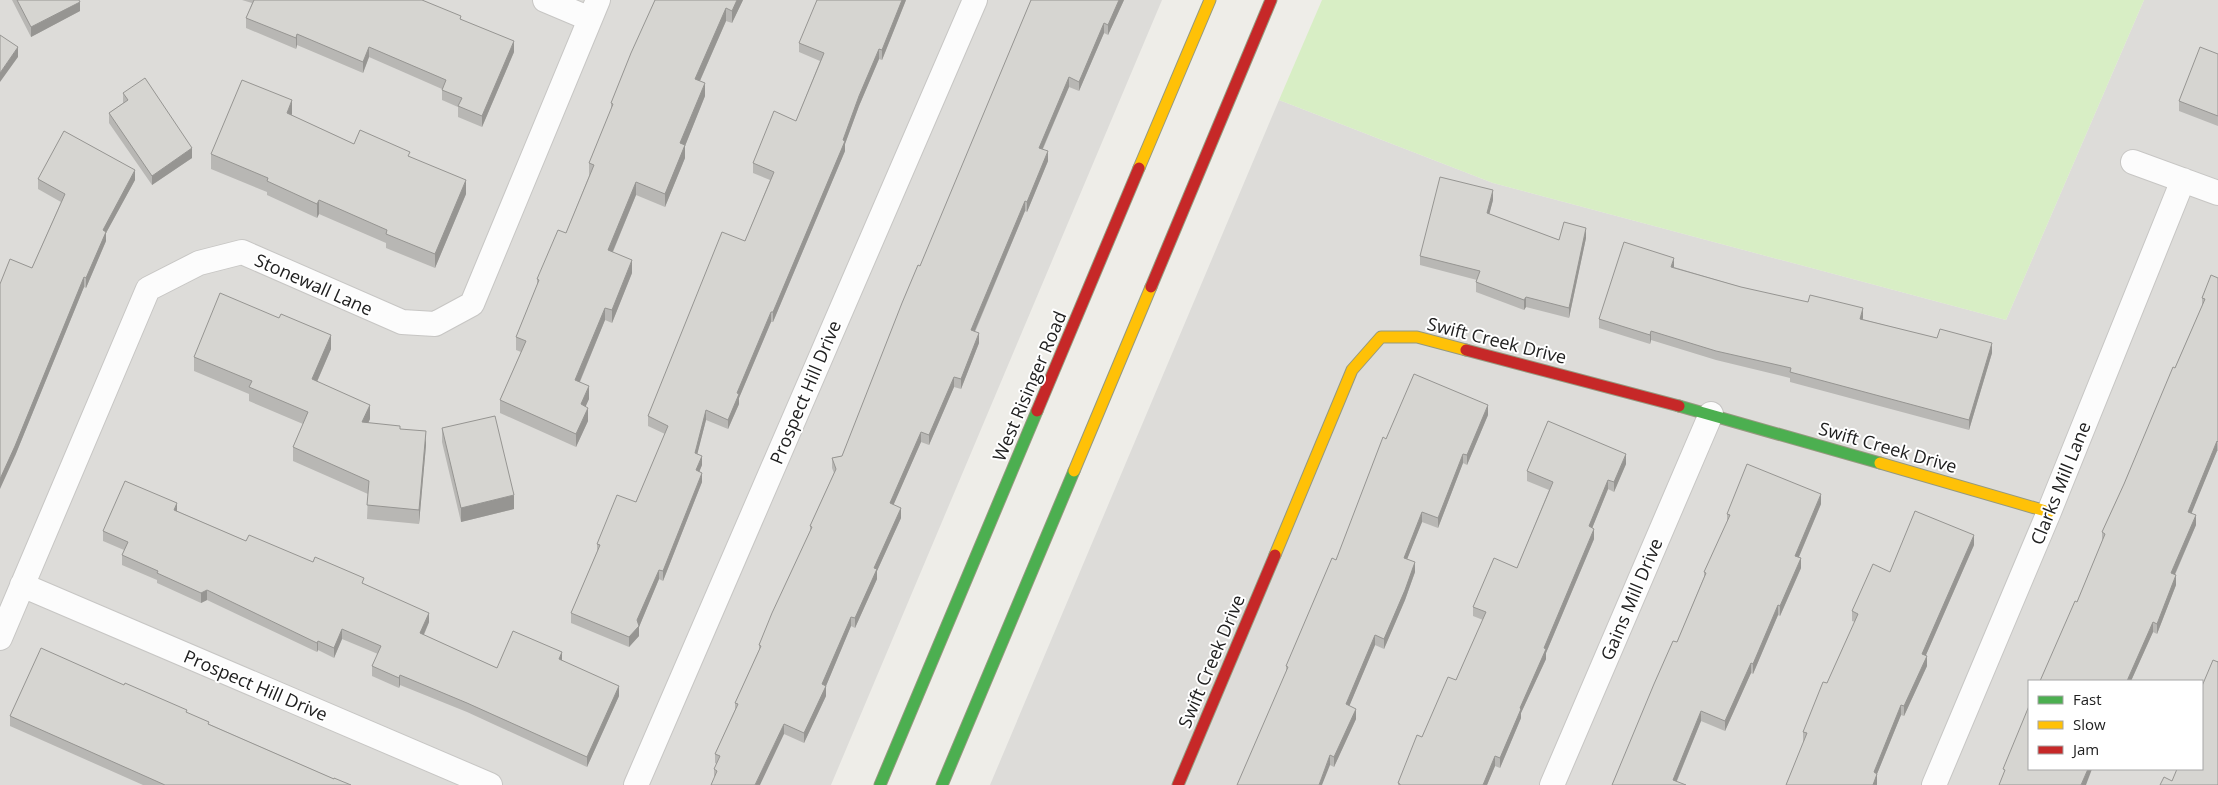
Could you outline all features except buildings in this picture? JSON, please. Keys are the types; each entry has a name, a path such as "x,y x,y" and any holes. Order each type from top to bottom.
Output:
{"main road":[{"name":"West Risinger Road","path":"880,785 1210,0"},
{"path":"942,785 1271,0"},
{"name":"Swift Creek Drive","path":"1178,785 1352,370 1381,337 1417,337 1711,414 2049,512"}],"street":[{"path":"545,0 594,9"},
{"name":"Prospect Hill Drive","path":"636,785 975,0"},
{"name":"Stonewall Lane","path":"0,638 148,289 199,263 242,252 402,322 435,324 472,304 594,9"},
{"path":"2132,162 2218,193"},
{"name":"Clarks Mill Lane","path":"1934,785 2049,512 2183,180"},
{"name":"Gains Mill Drive","path":"1552,785 1711,414"},
{"name":"Prospect Hill Drive","path":"22,586 490,785"}],"shaded area":[{"path":"0,0 1162,0 831,785 0,785"},
{"path":"2144,0 2218,0 2218,785 990,785 1279,100 1493,183 2006,320"}],"green space":[{"path":"1322,0 2144,0 2006,320 1493,183 1279,100"}],"traffic: fast":[{"path":"1679,406 1880,463"},
{"path":"880,785 1037,411"},
{"path":"942,785 1074,471"}],"traffic: slow":[{"path":"1139,168 1210,0"},
{"path":"1074,471 1151,287"},
{"path":"1275,555 1352,370 1381,337 1417,337 1466,350"},
{"path":"1880,463 2049,512"}],"traffic: jam":[{"path":"1151,287 1271,0"},
{"path":"1037,411 1139,168"},
{"path":"1466,350 1679,406"},
{"path":"1178,785 1275,555"}]}
